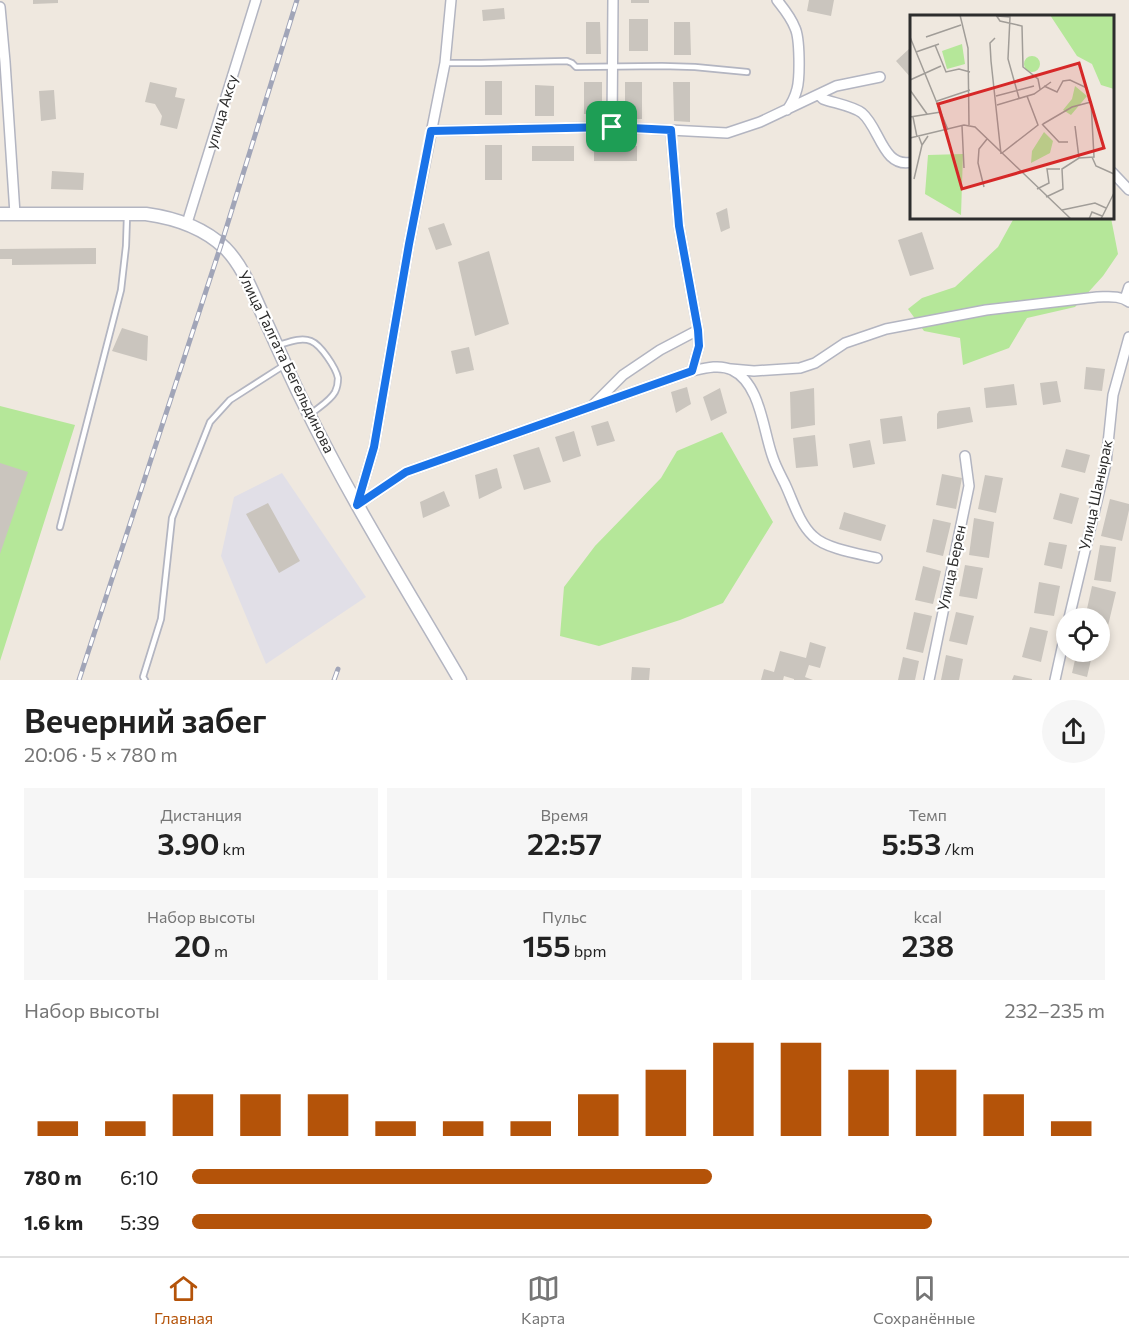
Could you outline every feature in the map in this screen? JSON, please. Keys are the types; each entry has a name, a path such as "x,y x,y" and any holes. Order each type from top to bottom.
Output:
{"street":[{"name":"улица Аксу","path":"187,224 256,0"},
{"path":"357,505 374,447 409,244 445,63 451,0"},
{"path":"612,127 613,0"},
{"path":"777,0 791,20 799,39 798,86 795,97 787,110"},
{"path":"0,8 15,214"},
{"path":"431,131 612,127 727,133 760,122 836,86 880,77"},
{"path":"819,95 823,99 861,112 871,123 890,157 898,162 910,162"},
{"path":"671,130 679,226 698,330 699,346 692,371"},
{"path":"1114,173 1129,190"},
{"name":"Улица Талгата Бегельдинова","path":"0,214 146,214 168,217 206,233 225,248 243,272 309,415 357,505 460,680"},
{"path":"357,505 406,472 692,371 721,366 754,371 800,368 815,363 845,343 886,329 986,310 1097,297 1116,296 1127,300 1129,287"},
{"path":"590,407 623,375 660,350 698,330"},
{"name":"Улица Шанырак","path":"1071,608 1106,464 1113,395 1129,337"},
{"path":"731,369 749,385 757,400 772,457 801,520 812,536 823,544 878,558"},
{"name":"Улица Берен","path":"928,680 969,486 965,456"},
{"path":"1055,680 1059,662"}],"lane":[{"path":"445,63 567,61 576,67 695,67 747,72"},
{"path":"60,527 121,290 128,214"},
{"path":"277,345 298,340 313,342 321,347 338,376 335,392 329,400 309,415"},
{"path":"145,680 143,677 161,619 172,518 210,422 230,400 285,364"}],"shaded area":[{"path":"282,473 366,597 266,664 221,556 234,497"}],"green space":[{"path":"1013,219 1111,219 1118,254 1103,276 1075,307 1027,318 1009,348 963,365 960,338 924,331 908,309 922,298 955,287 998,247"},
{"path":"0,406 75,425 0,661"},
{"path":"722,432 773,522 723,603 680,620 599,646 560,636 564,587 595,546 661,478 677,451"}],"building":[{"path":"33,0 58,0 58,3 33,4"},
{"path":"631,0 649,0 649,3 631,3"},
{"path":"809,0 834,0 831,16 807,11"},
{"path":"504,8 505,19 483,21 482,10"},
{"path":"629,19 648,19 648,51 629,51"},
{"path":"586,22 600,22 601,54 586,54"},
{"path":"674,22 690,22 691,55 674,55"},
{"path":"910,48 910,77 896,61"},
{"path":"485,81 502,81 502,115 485,115"},
{"path":"150,82 177,88 175,97 185,99 177,129 160,125 162,116 155,104 145,102"},
{"path":"584,82 602,82 602,114 584,114"},
{"path":"625,82 642,82 642,119 625,119"},
{"path":"673,82 690,82 690,122 674,121"},
{"path":"535,85 554,86 554,116 535,116"},
{"path":"54,90 56,119 41,121 39,91"},
{"path":"485,145 502,145 502,180 485,180"},
{"path":"532,146 574,146 574,161 532,161"},
{"path":"594,146 637,146 637,161 594,161"},
{"path":"52,171 84,173 83,190 51,189"},
{"path":"727,208 730,228 721,232 716,213"},
{"path":"444,223 452,245 436,250 428,228"},
{"path":"922,232 934,269 910,276 898,240"},
{"path":"96,248 96,264 12,265 12,259 0,259 0,249"},
{"path":"489,251 509,324 475,336 458,262"},
{"path":"122,328 148,336 147,361 112,351"},
{"path":"469,347 474,370 456,374 451,351"},
{"path":"1086,367 1105,369 1102,391 1084,389"},
{"path":"1057,381 1061,402 1043,405 1040,383"},
{"path":"1014,384 1017,405 986,408 984,388"},
{"path":"687,387 691,404 676,413 671,392"},
{"path":"720,388 727,413 711,421 703,397"},
{"path":"814,388 815,425 791,429 790,392"},
{"path":"970,407 973,422 937,429 939,411"},
{"path":"902,416 906,441 883,444 880,419"},
{"path":"608,421 615,441 597,446 591,426"},
{"path":"574,431 581,456 563,462 555,437"},
{"path":"815,435 818,466 796,468 793,438"},
{"path":"870,440 875,464 853,468 849,444"},
{"path":"539,447 551,482 524,490 513,455"},
{"path":"1066,449 1090,455 1085,473 1061,467"},
{"path":"0,463 28,472 0,554"},
{"path":"497,468 502,488 479,499 475,475"},
{"path":"942,474 962,478 956,509 936,505"},
{"path":"985,475 1003,478 996,513 978,509"},
{"path":"444,491 450,506 423,518 420,502"},
{"path":"1060,493 1079,498 1072,524 1053,519"},
{"path":"1110,499 1129,504 1122,541 1101,536"},
{"path":"268,503 300,561 279,573 246,514"},
{"path":"844,512 886,525 881,541 839,529"},
{"path":"974,518 994,522 989,558 969,555"},
{"path":"933,519 951,523 943,556 926,552"},
{"path":"1049,542 1067,545 1062,569 1044,565"},
{"path":"1100,545 1116,547 1111,582 1094,580"},
{"path":"965,565 983,568 977,599 959,596"},
{"path":"923,566 941,571 933,604 915,600"},
{"path":"1039,582 1060,586 1054,616 1034,613"},
{"path":"1092,586 1116,592 1110,617 1110,608 1087,608"},
{"path":"914,612 932,616 923,653 906,649"},
{"path":"956,612 974,616 967,645 949,641"},
{"path":"1030,627 1048,631 1041,662 1022,657"},
{"path":"810,642 826,647 820,668 809,665 805,677 813,680 794,680 784,676 783,680 761,680 764,669 774,672 780,651 806,658"},
{"path":"946,655 963,659 959,680 941,680"},
{"path":"903,657 919,661 915,680 898,680"},
{"path":"1074,662 1090,662 1087,677 1072,673"},
{"path":"632,667 650,668 649,680 631,680"},
{"path":"1014,675 1032,679 1032,680 1012,680"}],"railway":[{"path":"79,680 221,245 297,0"},
{"path":"334,680 338,669"}],"route":[{"path":"612,127 671,130 679,226 698,330 699,346 692,371 406,472 357,505 374,447 431,131 612,127"}]}
